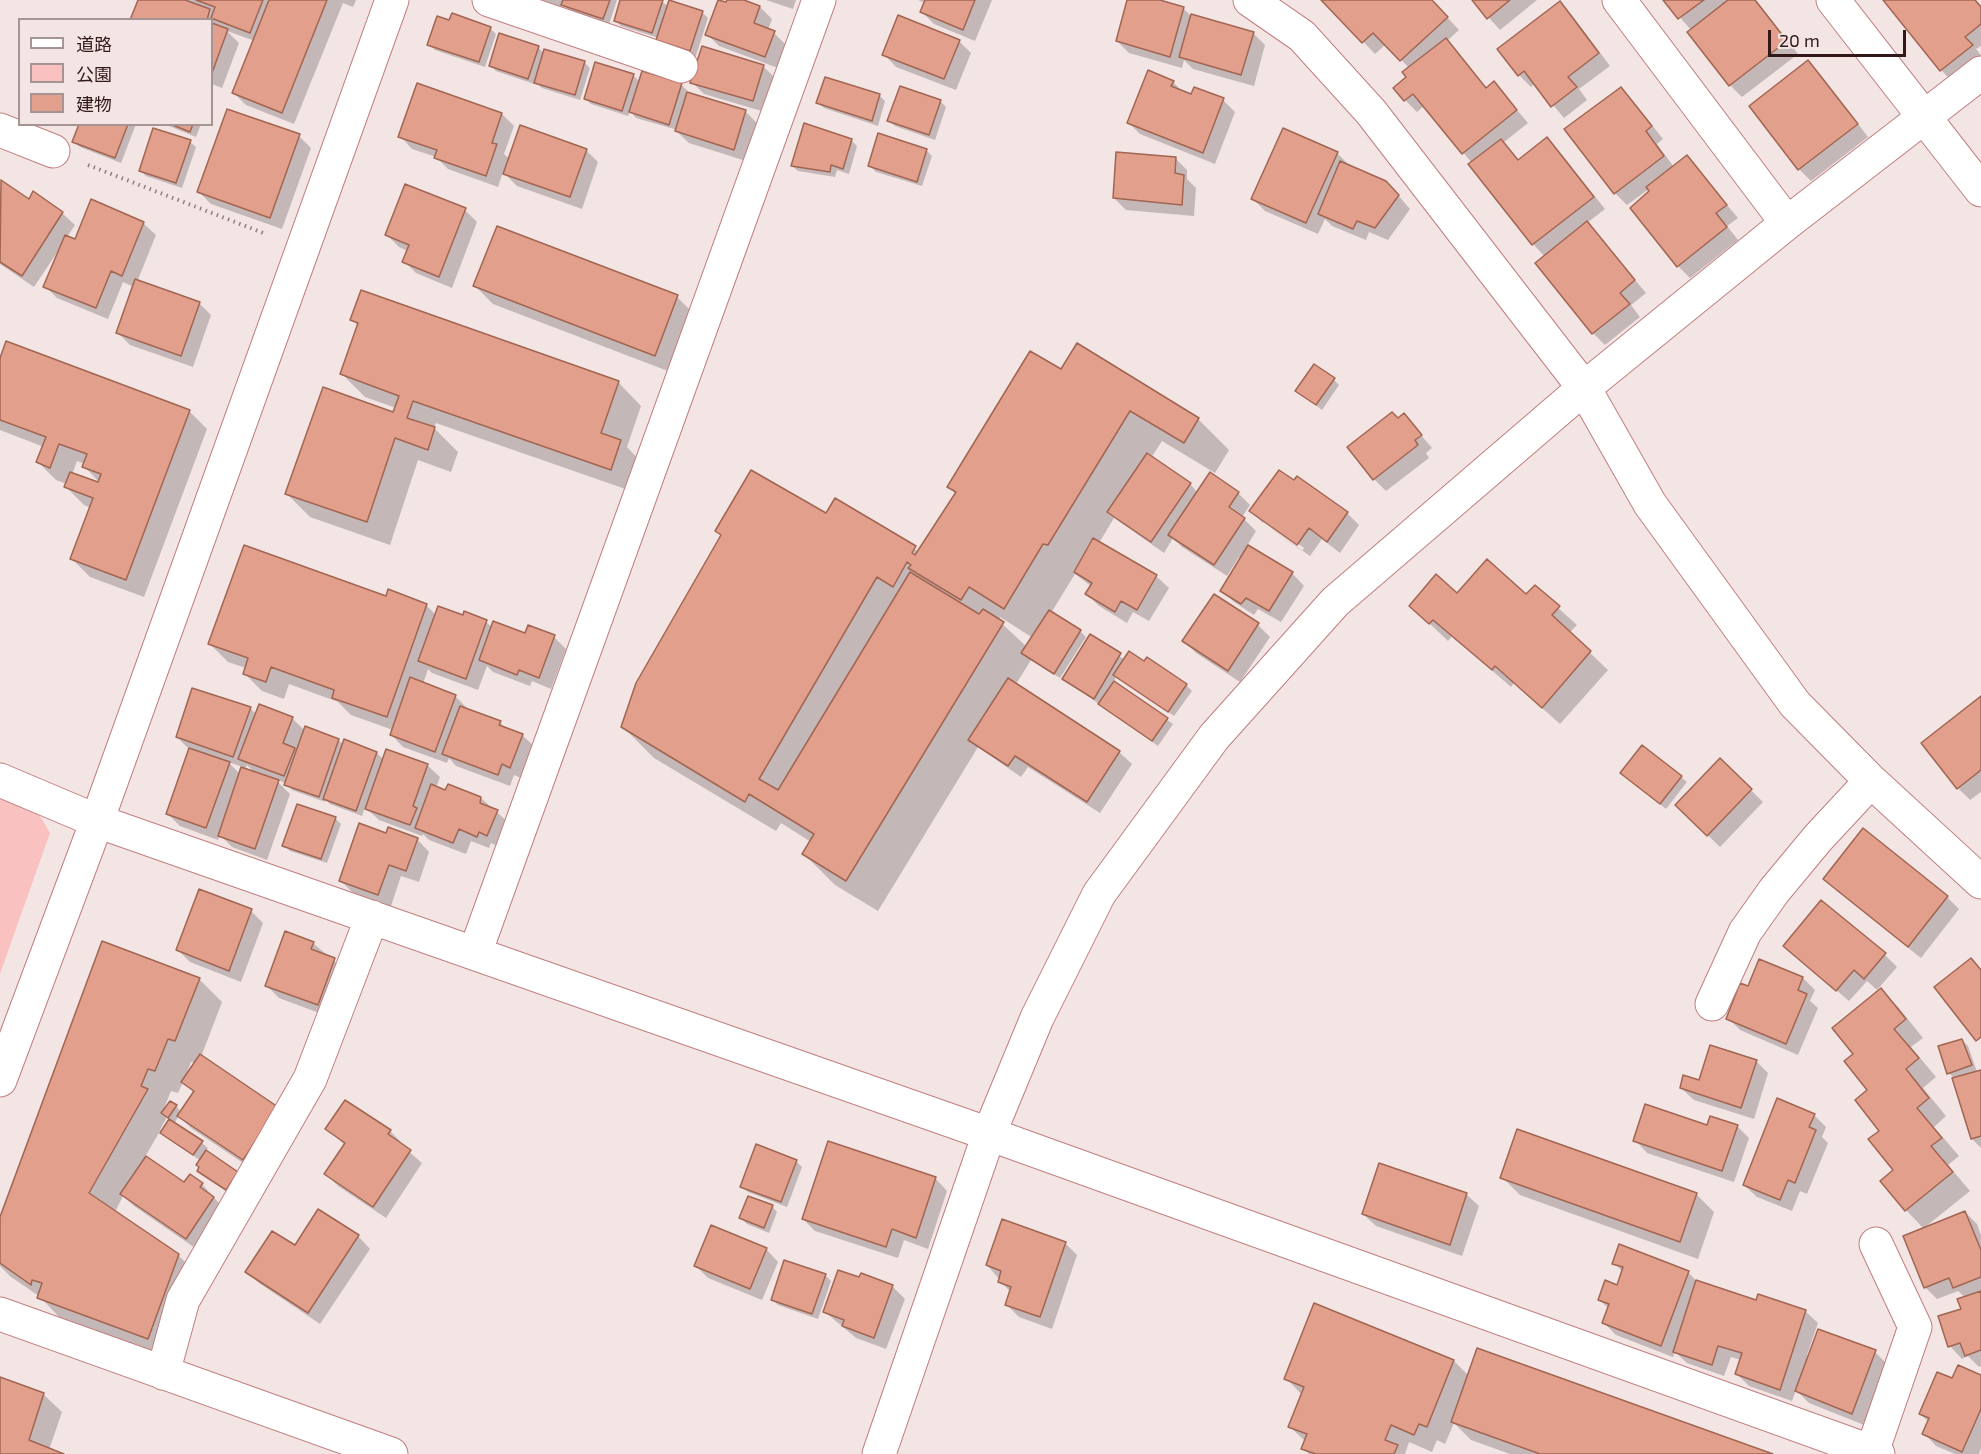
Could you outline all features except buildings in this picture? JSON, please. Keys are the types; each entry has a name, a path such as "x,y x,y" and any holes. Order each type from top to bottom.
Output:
{"street":[{"path":"0,1080 98,821 392,0"},
{"path":"489,0 681,66"},
{"path":"475,953 819,0"},
{"path":"1250,0 1302,36 1371,112 1584,388 1650,504 1795,704 1871,781 1981,882"},
{"path":"1618,0 1787,224"},
{"path":"1833,0 1981,190"},
{"path":"879,1454 989,1134 1037,1018 1100,894 1214,737 1335,602 1584,388 1787,224 1981,73"},
{"path":"0,130 54,151"},
{"path":"0,780 98,821 989,1134 1824,1445 1875,1453 1915,1327 1876,1244"},
{"path":"1712,1004 1745,932 1774,891 1818,838 1871,781"},
{"path":"163,1373 183,1300 310,1079 372,917"},
{"path":"0,1314 391,1454"}],"path":[{"path":"54,151 303,248"}],"green space":[{"path":"0,794 36,809 50,833 0,974"}]}
